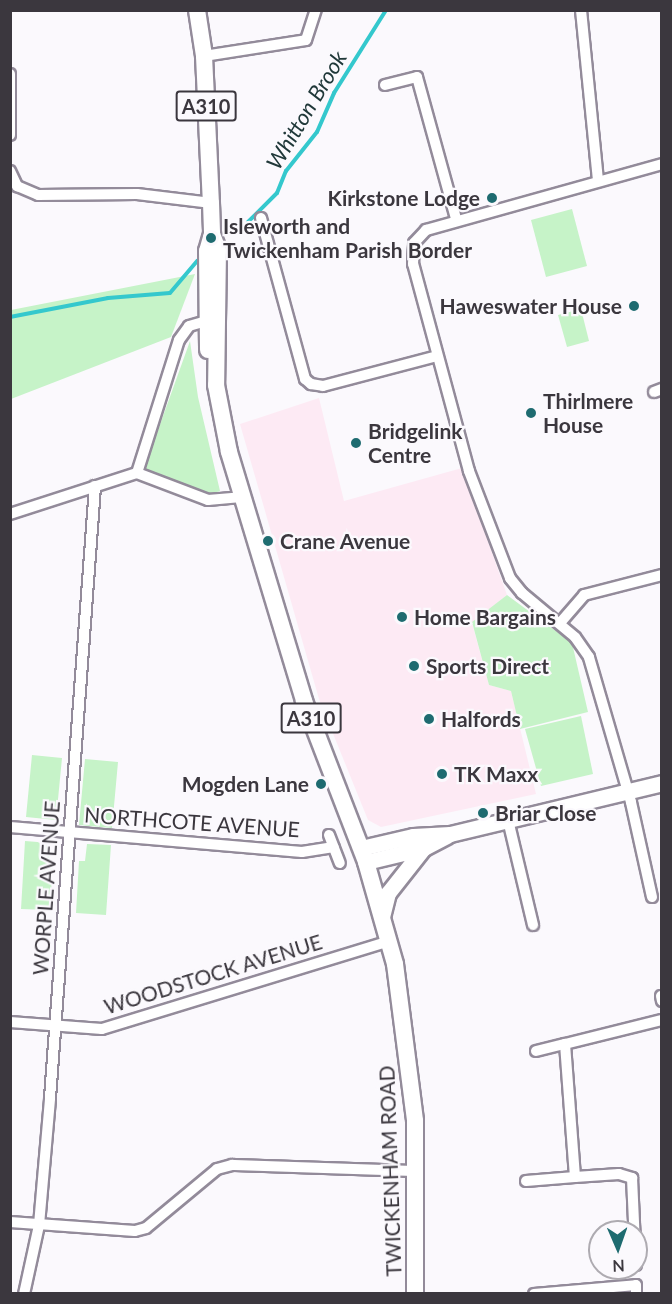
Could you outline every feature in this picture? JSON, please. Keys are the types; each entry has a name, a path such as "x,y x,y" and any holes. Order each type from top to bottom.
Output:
{"main road":[{"name":"A310","path":"197,10 204,56 212,234"},
{"name":"TWICKENHAM ROAD","path":"212,234 207,251 207,321 208,355 215,370"},
{"name":"TWICKENHAM ROAD","path":"212,234 218,250 215,370 221,419 241,497 304,700 363,855 389,941 409,1058 416,1171 415,1293"}],"street":[{"path":"204,56 306,40 316,10"},
{"path":"581,10 598,180"},
{"path":"10,74 10,135"},
{"path":"385,85 417,77 456,219"},
{"path":"652,897 589,657 560,624 522,593 510,578 469,471 412,264 414,243 426,230 456,219 662,164"},
{"path":"10,171 13,184 38,195 137,194 211,203"},
{"path":"261,218 305,379 311,384 323,386 437,356"},
{"path":"137,473 179,340 189,326 207,321"},
{"path":"10,514 137,473 201,498 216,501 241,497"},
{"name":"WORPLE AVENUE","path":"24,1292 39,1225 95,486"},
{"path":"560,624 584,595 662,574"},
{"path":"363,855 413,836 450,834 662,783"},
{"path":"507,820 533,925"},
{"name":"NORTHCOTE AVENUE","path":"10,827 302,852 334,847"},
{"path":"363,855 424,848 450,834"},
{"name":"NORTHCOTE AVENUE","path":"329,836 340,863"},
{"path":"382,916 388,892 424,848"},
{"name":"WOODSTOCK AVENUE","path":"10,1022 102,1029 389,941"},
{"path":"536,1052 662,1020"},
{"path":"565,1044 575,1177"},
{"path":"10,1222 135,1231 146,1228 217,1169 232,1165 416,1171"},
{"path":"526,1181 619,1174 632,1178 635,1220"},
{"path":"534,1293 636,1289"}],"shaded area":[{"path":"319,398 344,501 462,468 507,595 472,623 489,685 511,691 536,794 381,827 368,820 319,699 240,424"}],"green space":[{"path":"572,209 587,266 546,277 531,220"},
{"path":"195,274 171,337 11,399 11,310"},
{"path":"581,309 589,341 567,347 558,315"},
{"path":"190,341 198,397 220,491 206,496 144,469"},
{"path":"507,595 572,643 588,712 520,729 511,691 489,685 472,622"},
{"path":"581,716 593,774 541,786 525,729"},
{"path":"32,755 62,758 56,820 26,817"},
{"path":"85,759 118,762 112,828 79,825"},
{"path":"25,841 50,843 49,860 53,860 50,910 21,909"},
{"path":"87,844 111,845 106,915 76,913 79,861 85,861"}],"waterway":[{"name":"Whitton Brook","path":"248,222 277,193 286,171 317,132 334,93 386,10"},
{"path":"10,317 108,298 170,293 197,261"}],"place":[{"name":"Kirkstone Lodge","path":"492,198"},
{"name":"Isleworth and Twickenham Parish Border","path":"211,238"},
{"name":"Haweswater House","path":"634,306"},
{"name":"Thirlmere House","path":"531,413"},
{"name":"Bridgelink Centre","path":"356,443"},
{"name":"Crane Avenue","path":"268,541"},
{"name":"Home Bargains","path":"402,617"},
{"name":"Sports Direct","path":"414,666"},
{"name":"Halfords","path":"429,719"},
{"name":"TK Maxx","path":"442,774"},
{"name":"Mogden Lane","path":"321,784"},
{"name":"Briar Close","path":"483,813"}]}
